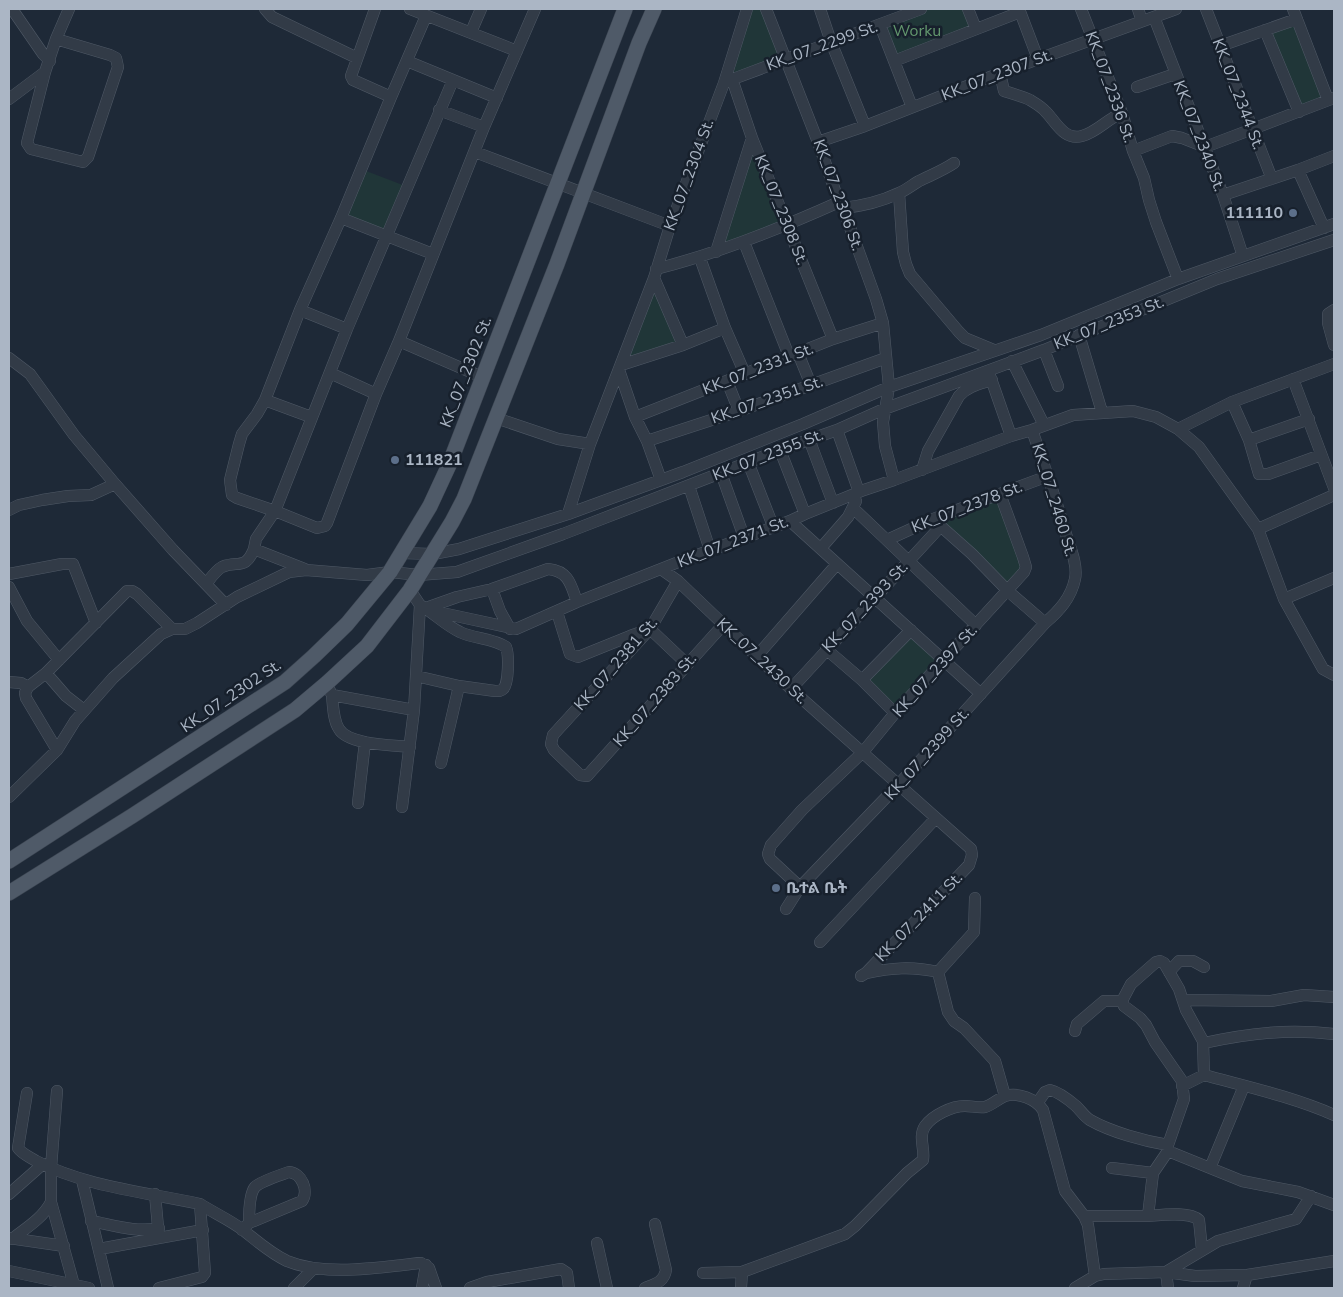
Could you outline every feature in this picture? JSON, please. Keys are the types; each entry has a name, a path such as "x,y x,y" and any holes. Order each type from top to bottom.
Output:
{"main road":[{"name":"KK_07_2302 St.","path":"9,861 285,682 347,624 390,572 430,506 463,428 625,9"},
{"path":"9,893 329,689 410,590 464,499 557,264 639,43 654,9"}],"street":[{"path":"56,39 110,55 116,58 118,62 88,158 80,162 31,148 27,143 45,72 56,39 69,9"},
{"path":"265,9 272,17 357,58"},
{"path":"375,9 351,76 353,80 391,97"},
{"path":"410,9 517,50"},
{"path":"471,32 481,9"},
{"path":"426,16 300,310 264,400 240,439 230,487 232,495 316,528 324,526 484,128 535,9"},
{"name":"KK_07_2304 St.","path":"622,363 655,274 670,226 728,81 747,9"},
{"name":"KK_07_2306 St.","path":"766,9 818,142 876,299 883,323 889,387 883,422 885,446 894,480"},
{"path":"820,9 831,42 865,126"},
{"name":"KK_07_2299 St.","path":"728,81 921,9"},
{"path":"968,9 976,29"},
{"name":"KK_07_2336 St.","path":"1081,9 1122,113 1133,151 1172,136 1205,147"},
{"path":"1138,9 1142,21"},
{"name":"KK_07_2307 St.","path":"818,142 1176,9"},
{"name":"KK_07_2344 St.","path":"1206,9 1272,179"},
{"path":"16,11 43,54 50,61"},
{"path":"894,61 1019,11 1038,59"},
{"path":"1205,147 1331,99 1295,14 1265,30 1220,46"},
{"name":"KK_07_2340 St.","path":"1154,17 1223,195 1243,256"},
{"path":"880,25 912,107"},
{"path":"1265,30 1299,112"},
{"path":"407,61 497,98"},
{"path":"9,99 45,72"},
{"path":"1000,73 1004,92 1029,100 1046,112 1062,132 1071,136 1084,136 1093,132 1114,116 1122,113"},
{"path":"1136,87 1175,74"},
{"path":"206,584 219,568 248,561 254,549 256,539 275,511 347,329 453,80"},
{"name":"KK_07_2308 St.","path":"728,81 833,339"},
{"path":"439,110 484,128"},
{"path":"716,252 752,138"},
{"path":"1133,151 1144,178 1156,222 1178,279"},
{"path":"475,152 670,226"},
{"path":"1223,195 1333,160"},
{"path":"683,345 655,274 841,205 870,205 941,172 954,163"},
{"name":"KK_07_2353 St.","path":"889,387 1041,335 1178,279 1329,226 1298,170"},
{"path":"899,193 903,252 910,274 965,338 994,350"},
{"path":"341,218 433,254"},
{"name":"KK_07_2353 St.","path":"922,470 928,451 964,390 1012,360 1044,350 1217,280 1334,240"},
{"path":"744,242 794,355 811,385"},
{"path":"700,258 745,374"},
{"path":"300,310 347,329"},
{"path":"1331,312 1328,323 1334,345"},
{"name":"KK_07_2331 St.","path":"635,417 833,339 883,323"},
{"path":"622,363 683,345 726,328"},
{"path":"1079,336 1108,412"},
{"path":"399,341 482,377"},
{"path":"1044,350 1058,386"},
{"path":"9,358 30,374 74,435 115,484 173,550 226,605"},
{"name":"KK_07_2351 St.","path":"647,441 739,411 886,358"},
{"path":"1012,360 1044,425"},
{"path":"622,363 635,417 647,441 661,480"},
{"path":"568,514 590,444 622,363"},
{"path":"1178,429 1232,402 1334,364"},
{"path":"330,373 376,394"},
{"path":"990,375 1011,436"},
{"name":"KK_07_2353 St.","path":"884,409 990,375"},
{"path":"1293,379 1334,488"},
{"path":"726,381 739,411"},
{"name":"KK_07_2355 St.","path":"402,553 433,554 473,545 568,514 661,480 803,424 889,387"},
{"path":"264,400 311,418"},
{"path":"1232,402 1249,440 1259,474 1268,474 1321,455"},
{"name":"KK_07_2355 St.","path":"306,570 367,576 390,572 419,575 457,572 526,548 748,462 837,430 884,409"},
{"name":"KK_07_2371 St.","path":"426,608 510,629 524,626 577,602 661,569 790,521 862,491 1011,436 1073,415 1133,412 1156,417 1178,429 1199,447 1258,530 1284,599 1323,669 1333,674"},
{"path":"496,418 558,439 590,444"},
{"path":"1249,440 1309,419"},
{"path":"821,548 848,517 862,491 837,430"},
{"name":"KK_07_2460 St.","path":"1032,430 1075,567 1076,577 1066,598"},
{"path":"809,439 832,503"},
{"path":"780,450 804,514"},
{"path":"748,462 773,526"},
{"path":"721,473 744,537"},
{"name":"KK_07_2378 St.","path":"886,540 937,522 1000,494 1048,476"},
{"path":"9,510 20,505 42,500 92,495 115,484"},
{"path":"688,486 710,550"},
{"name":"KK_07_2397 St.","path":"864,752 896,713 1024,572 1026,567 1000,494"},
{"path":"1258,530 1334,495"},
{"path":"853,508 976,625"},
{"path":"790,521 981,694"},
{"path":"937,522 1008,591 1045,623"},
{"name":"KK_07_2393 St.","path":"791,689 907,561 937,522"},
{"path":"254,549 306,570"},
{"path":"9,574 62,564 73,564 96,622"},
{"path":"756,657 837,564"},
{"path":"426,608 457,597 492,589 548,568 564,573 577,602"},
{"name":"KK_07_2430 St.","path":"661,569 678,581 756,657 971,849 972,855"},
{"path":"9,797 57,750 66,739 75,721 113,678 161,634 172,629 185,629 197,624 237,597 289,572 306,570"},
{"path":"1284,599 1330,580"},
{"name":"KK_07_2381 St.","path":"587,776 580,775 554,750 551,744 553,735 650,629 678,581"},
{"path":"9,587 27,621 59,660"},
{"path":"492,589 500,611 510,629"},
{"path":"410,590 426,608 446,624 461,633 502,644 507,649 505,687 501,690 495,691 459,686 416,676"},
{"path":"57,750 26,698 25,693 28,687 46,674 127,591 132,591 172,629"},
{"name":"KK_07_2399 St.","path":"786,909 800,888 900,784 1045,623 1061,609 1066,598"},
{"path":"402,807 414,710 416,676 426,608"},
{"path":"557,612 570,654 575,657 650,629 687,664"},
{"name":"KK_07_2383 St.","path":"587,776 722,625"},
{"path":"862,680 911,630"},
{"path":"826,649 896,713"},
{"path":"46,674 66,696 84,710"},
{"path":"9,682 21,683 28,687"},
{"path":"441,763 459,686"},
{"path":"410,747 365,742 343,734 339,729 329,689 414,710"},
{"path":"358,803 365,742"},
{"path":"800,888 770,859 769,849 802,810 864,752"},
{"path":"820,942 936,818"},
{"name":"KK_07_2411 St.","path":"938,972 908,967 885,969 863,975 969,865 972,855"},
{"path":"975,898 974,932 971,938 938,972 948,1012 954,1021 964,1028 996,1062 1005,1096"},
{"path":"1169,972 1180,961 1193,961 1204,967"},
{"path":"1122,1000 1132,984 1156,962 1164,963 1179,989 1204,1043 1204,1075"},
{"path":"1183,1000 1271,1000 1304,995 1334,997"},
{"path":"1075,1031 1077,1024 1104,1001 1122,1000"},
{"path":"1122,1000 1124,1006 1146,1025 1155,1042 1182,1081 1184,1099 1168,1148 1153,1173 1148,1216"},
{"path":"1204,1043 1235,1036 1276,1031 1334,1034"},
{"path":"1182,1086 1204,1075 1296,1101 1303,1101 1334,1115"},
{"path":"1210,1168 1244,1086"},
{"path":"1038,1102 1045,1092 1050,1090 1056,1091 1075,1105 1088,1119 1107,1128 1156,1143 1242,1181 1311,1196 1334,1205"},
{"path":"57,1091 47,1166 51,1202 74,1285"},
{"path":"28,1093 18,1148 22,1153 47,1166 82,1180 200,1204 246,1227 258,1244 288,1261 314,1268 350,1270 420,1263 429,1268 436,1288"},
{"path":"703,1273 742,1272 845,1234 908,1172 923,1160 922,1134 928,1122 948,1110 963,1106 985,1107 1005,1096 1021,1097 1038,1102 1065,1190 1084,1216 1088,1225 1095,1276"},
{"path":"9,1194 47,1166"},
{"path":"1112,1168 1153,1173"},
{"path":"289,1172 298,1175 304,1186 305,1197 302,1201 246,1227 251,1200 256,1186 289,1172"},
{"path":"82,1180 108,1288"},
{"path":"155,1194 159,1233"},
{"path":"1166,1272 1218,1241 1296,1219 1311,1196"},
{"path":"10,1238 41,1216 51,1202"},
{"path":"159,1288 202,1276 205,1273 200,1204"},
{"path":"1084,1216 1189,1215 1196,1217 1199,1220 1202,1250"},
{"path":"91,1220 134,1230 150,1230 159,1233"},
{"path":"645,1288 662,1281 665,1277 666,1270 655,1224"},
{"path":"99,1249 159,1233 203,1230"},
{"path":"10,1238 64,1246"},
{"path":"597,1243 607,1288"},
{"path":"1075,1288 1095,1276 1104,1274 1166,1272 1195,1276 1247,1275 1334,1260"},
{"path":"422,1288 426,1265"},
{"path":"294,1288 314,1268"},
{"path":"470,1288 561,1269 566,1273 570,1288"},
{"path":"9,1271 89,1288"},
{"path":"742,1272 742,1288"},
{"path":"1166,1272 1168,1288"},
{"path":"1243,1288 1247,1275"}],"green space":[{"path":"748,9 764,9 786,58 724,83"},
{"name":"Worku","path":"921,9 968,9 976,29 894,61 880,25"},
{"path":"1297,19 1328,100 1299,112 1265,30"},
{"path":"752,138 788,225 716,252"},
{"path":"361,169 408,187 387,236 341,218"},
{"path":"654,278 683,345 621,365"},
{"path":"1000,494 1026,567 1008,591 935,522"},
{"path":"911,630 944,660 895,713 862,680"}],"place":[{"name":"111110","path":"1293,213"},
{"name":"111821","path":"395,460"},
{"name":"ቤተል ቤት","path":"776,888"}]}
